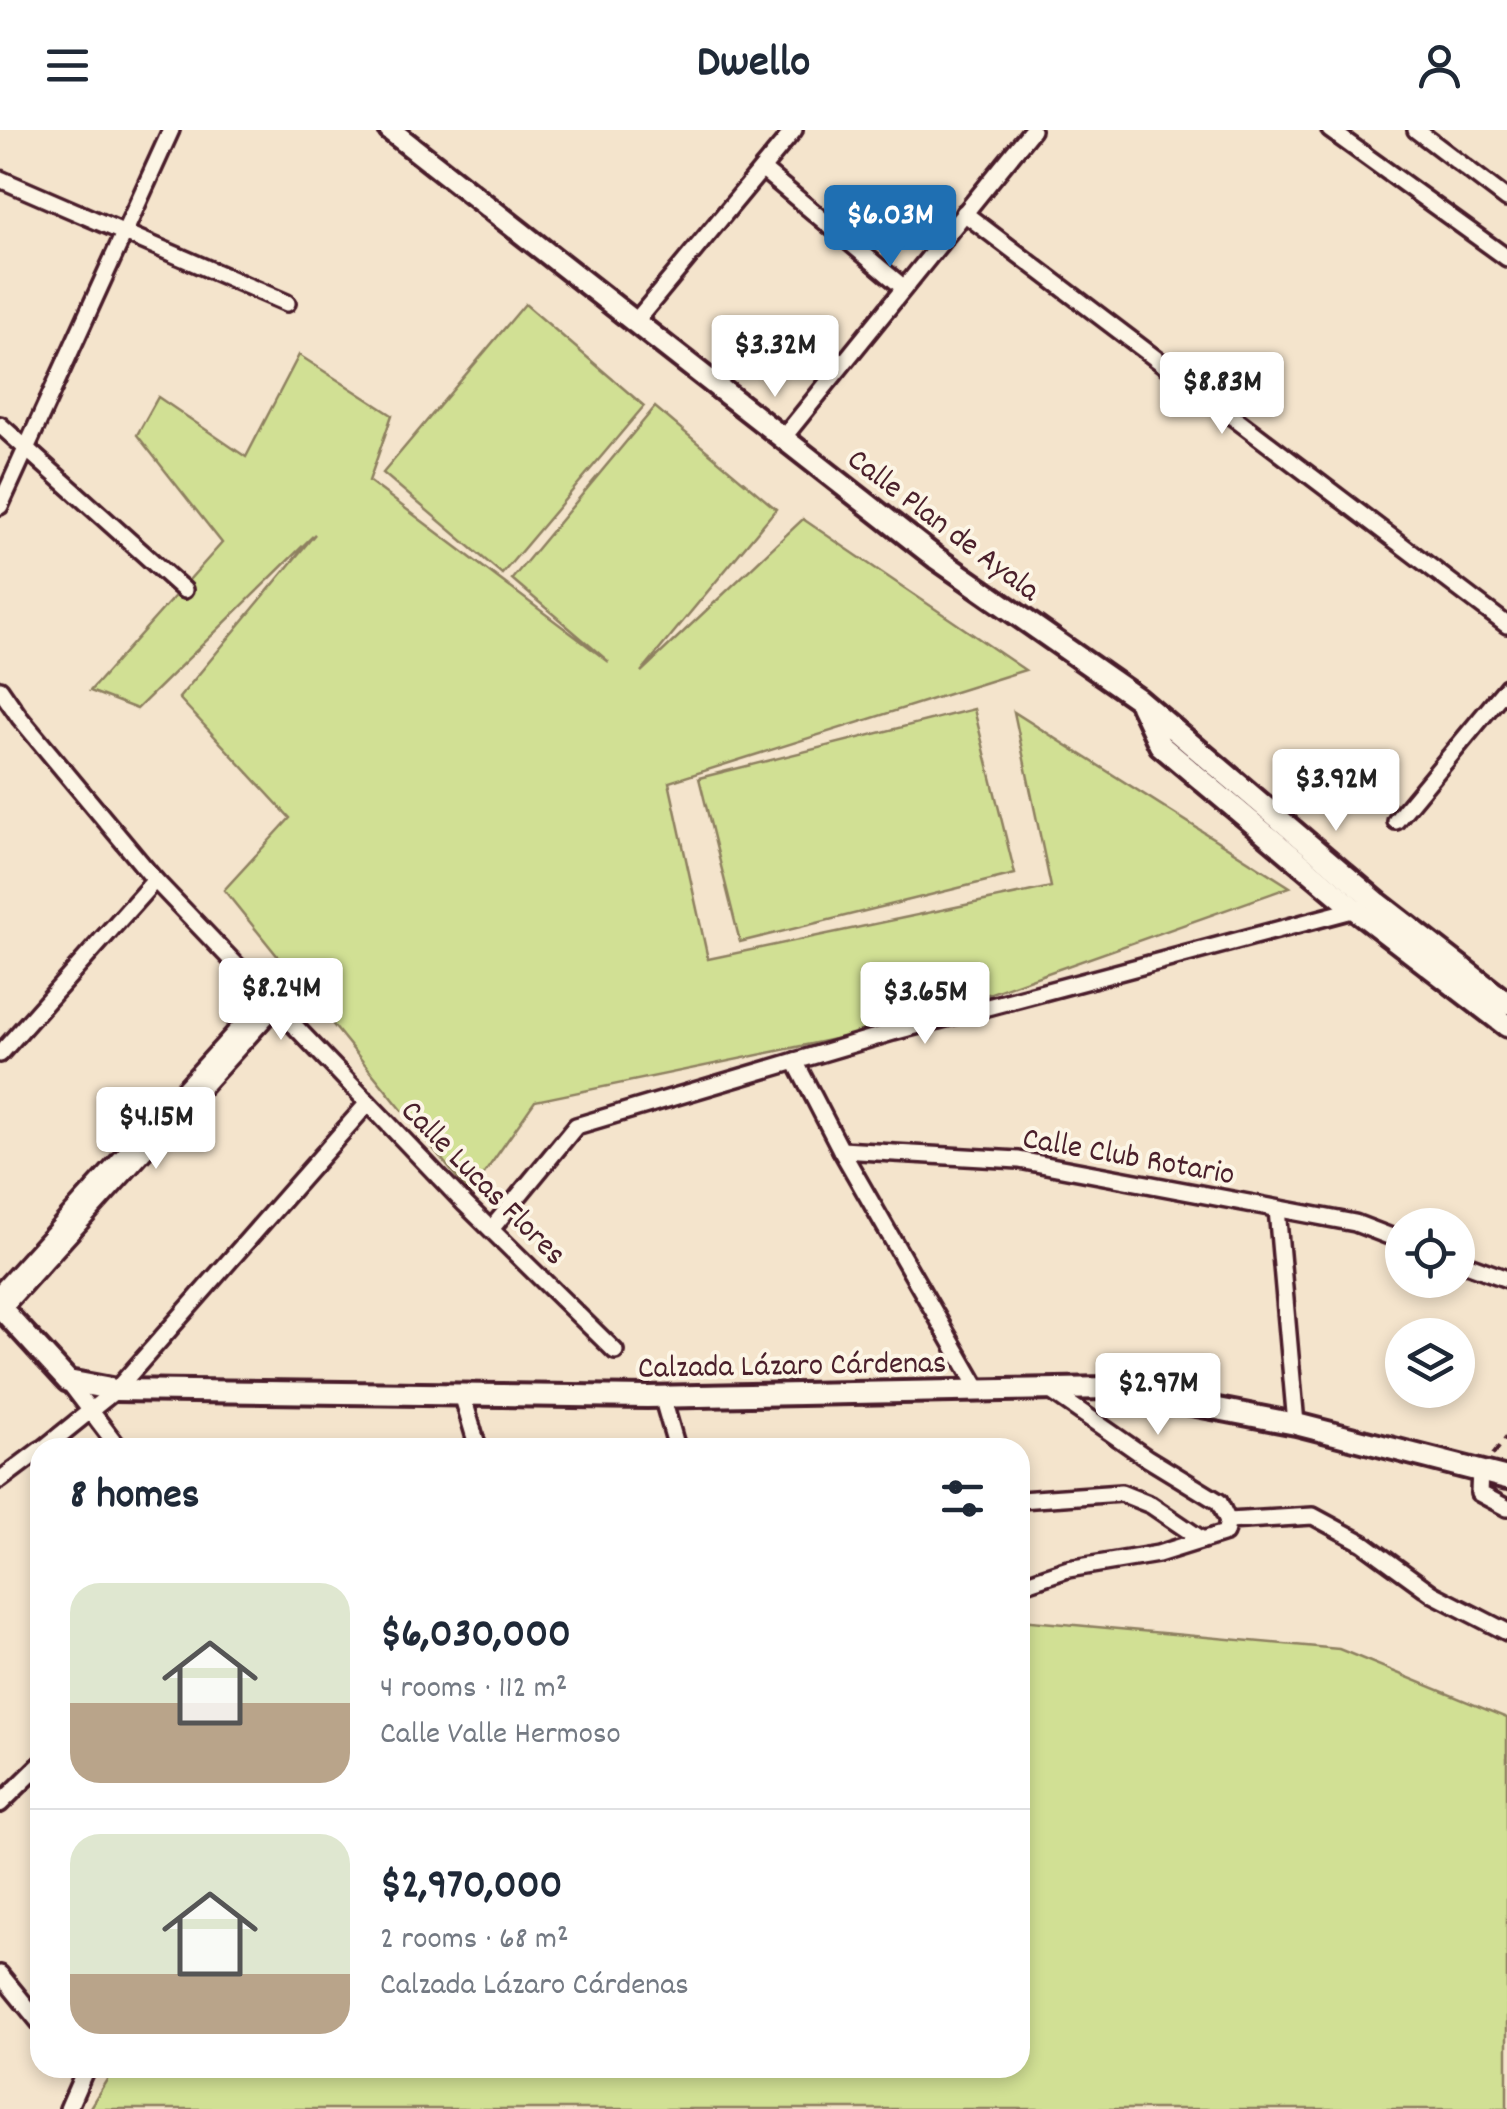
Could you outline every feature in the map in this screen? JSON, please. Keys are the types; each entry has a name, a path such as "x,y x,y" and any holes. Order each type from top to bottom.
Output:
{"street":[{"path":"0,506 171,130"},
{"name":"Calle Plan de Ayala","path":"390,130 936,558 1138,699 1378,902 1498,997 1507,1026"},
{"path":"635,322 794,130"},
{"path":"783,438 1032,130"},
{"path":"1330,130 1507,258"},
{"path":"1416,130 1507,199"},
{"path":"762,169 904,288"},
{"path":"0,180 286,304"},
{"path":"964,213 1507,625"},
{"path":"0,425 184,590"},
{"path":"1396,821 1507,688"},
{"name":"Calle Lucas Flores","path":"1,691 155,880 368,1103 615,1350"},
{"name":"Calle Plan de Ayala","path":"1138,699 1160,745 1356,910 1498,997"},
{"path":"0,1054 155,880"},
{"path":"492,1228 576,1126 795,1061 1378,902"},
{"path":"110,1438 1,1302 271,1002"},
{"path":"795,1061 841,1150 980,1390"},
{"path":"57,1438 116,1390 368,1103"},
{"name":"Calle Club Rotario","path":"841,1150 1019,1160 1355,1223 1385,1234"},
{"path":"1277,1208 1296,1424"},
{"path":"1475,1267 1507,1279"},
{"name":"Calzada Lázaro Cárdenas","path":"68,1381 116,1390 662,1396 1108,1388 1296,1424 1507,1478"},
{"path":"1030,1581 1068,1568 1158,1554 1225,1533 1228,1521 1219,1502 1048,1389"},
{"path":"462,1394 475,1438"},
{"path":"662,1396 674,1438"},
{"path":"0,1480 30,1458"},
{"path":"1480,1470 1479,1494 1507,1508"},
{"path":"1030,1499 1121,1493 1151,1505 1201,1539"},
{"path":"1228,1521 1313,1516 1363,1543 1433,1594 1507,1632"},
{"path":"0,1804 30,1775"},
{"path":"0,1974 30,2011"},
{"path":"68,2109 78,2078"}],"green space":[{"path":"525,304 644,406 502,574 383,473"},
{"path":"299,355 392,415 369,481 609,662 512,579 655,407 776,509 641,672 803,519 1025,670 669,782 708,959 1051,887 1014,712 1290,887 898,1026 535,1101 470,1194 224,890 290,818 179,698 315,534 137,709 90,691 222,543 137,435 158,397 246,457"},
{"path":"974,709 1015,874 740,942 699,778"},
{"path":"1030,1621 1339,1649 1507,1718 1507,2109 89,2109 108,2078 1030,2078"}]}
